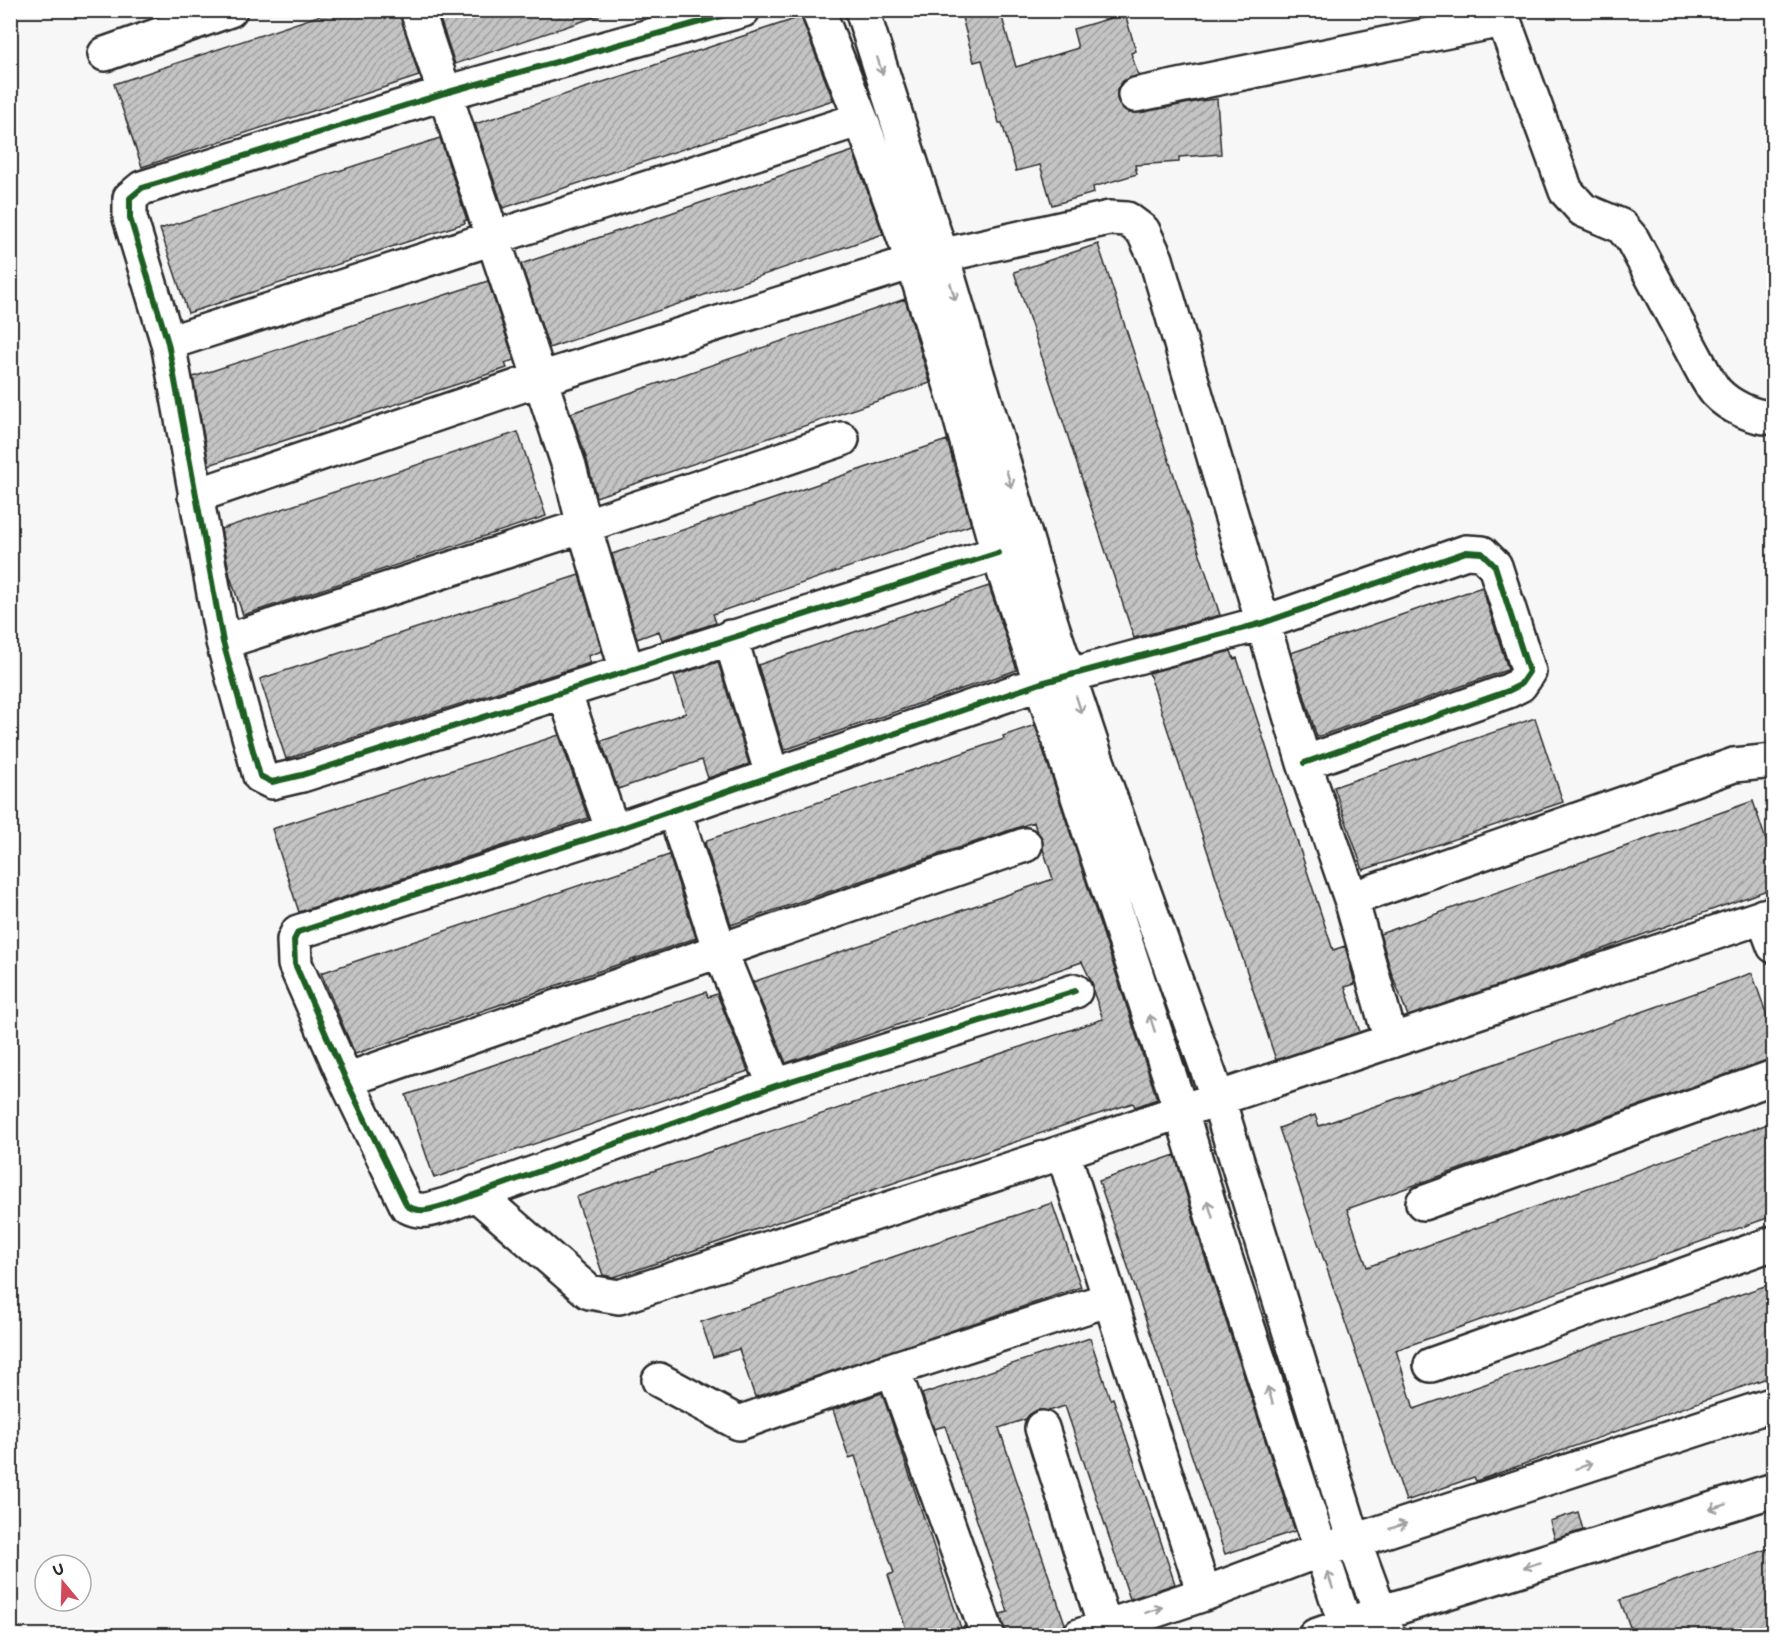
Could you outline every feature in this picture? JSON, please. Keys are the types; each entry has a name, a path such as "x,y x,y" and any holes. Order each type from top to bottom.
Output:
{"street":[{"path":"105,54 230,10"},
{"path":"417,10 569,466 584,526 627,671"},
{"path":"743,10 444,93 142,188 130,198 130,218 168,344 222,642 260,776 272,782 302,775 998,553"},
{"path":"818,10 861,119 928,259 1052,626 1055,679 1180,1111 1320,1550 1336,1632 1384,1624 1773,1490"},
{"path":"862,10 922,197 928,259 959,413 998,553 1055,679 1096,758 1218,1099 1354,1540 1384,1624"},
{"path":"1135,95 1501,15 1566,191 1583,210 1621,226 1632,239 1705,375 1717,392 1754,416 1773,417"},
{"path":"168,344 861,119"},
{"path":"195,496 540,379 928,259 1108,218 1127,219 1143,231 1156,259 1305,763 1350,899 1391,1041"},
{"path":"222,642 584,526 842,439"},
{"path":"1075,991 775,1086 446,1205 416,1211 407,1206 346,1080 296,963 294,940 298,932 613,831 1055,679 1263,623 1466,552 1482,553 1495,566 1529,672 1520,685 1305,763"},
{"path":"730,637 772,775"},
{"path":"564,692 613,831"},
{"path":"1350,899 1734,765 1773,761"},
{"path":"674,810 720,951 775,1086"},
{"path":"346,1080 1025,845"},
{"path":"475,1193 589,1292 619,1297 1063,1152 1391,1041 1770,925"},
{"path":"1423,1203 1773,1077"},
{"path":"1063,1152 1204,1594"},
{"path":"1431,1365 1773,1243"},
{"path":"658,1380 739,1423 1110,1299"},
{"path":"893,1370 988,1635"},
{"path":"1042,1428 1092,1631 1204,1594 1320,1550 1773,1404"}],"building":[{"path":"336,10 399,10 419,76 142,167 114,84"},
{"path":"437,10 600,10 601,15 455,64"},
{"path":"960,10 1000,10 1016,67 1078,48 1073,29 1125,14 1136,51 1131,53 1138,75 1123,81 1117,89 1117,98 1121,107 1129,113 1139,113 1217,99 1221,154 1179,157 1179,162 1135,165 1137,174 1093,187 1094,193 1052,205 1040,165 1016,171 1002,123 999,123 982,60 974,62"},
{"path":"801,17 833,100 503,208 475,124"},
{"path":"440,138 467,220 464,221 465,223 188,313 160,229"},
{"path":"853,151 883,234 549,348 521,264"},
{"path":"1098,244 1220,615 1134,638 1014,272"},
{"path":"488,281 514,360 505,363 507,368 209,465 193,377"},
{"path":"905,299 930,383 596,497 587,460 571,413"},
{"path":"518,432 546,516 243,615 230,576 221,529"},
{"path":"947,440 971,525 713,614 716,623 662,640 659,631 637,639 612,554"},
{"path":"579,575 602,651 588,656 590,663 286,759 260,679"},
{"path":"989,586 1017,670 784,750 758,665"},
{"path":"1482,587 1507,670 1317,737 1291,653"},
{"path":"1231,651 1234,659 1237,658 1333,950 1345,946 1355,984 1345,987 1360,1032 1276,1060 1149,673"},
{"path":"718,662 749,764 708,778 702,760 618,789 601,741 686,713 674,676"},
{"path":"1535,718 1563,802 1363,870 1334,787"},
{"path":"1035,725 1157,1099 1135,1107 1133,1103 1083,1119 630,1272 613,1277 603,1275 576,1197 1103,1019 1093,985 1082,962 786,1063 753,982 1053,879 1043,849 1042,838 1034,822 731,925 705,843 707,840 1004,739 1003,736"},
{"path":"559,735 588,818 299,912 272,829"},
{"path":"1753,801 1773,862 1773,888 1408,1016 1391,972 1380,934"},
{"path":"669,855 696,938 355,1054 321,973"},
{"path":"1752,973 1773,1033 1773,1058 1347,1209 1367,1267 1773,1122 1773,1216 1396,1350 1414,1409 1773,1283 1773,1376 1476,1481 1474,1477 1406,1501 1279,1128 1315,1115 1319,1126"},
{"path":"706,992 708,997 717,994 748,1071 434,1178 406,1095"},
{"path":"1175,1155 1203,1251 1295,1531 1225,1554 1099,1181"},
{"path":"1052,1203 1081,1287 755,1397 739,1349 713,1357 701,1322"},
{"path":"1090,1338 1110,1399 1113,1398 1175,1584 1130,1599 1065,1406 1049,1411 1037,1410 1026,1419 999,1428 1065,1624 1062,1630 1046,1635 1006,1635 1000,1614 1008,1612 945,1426 934,1429 922,1394"},
{"path":"882,1393 961,1628 965,1626 968,1635 908,1635 888,1575 894,1573 855,1456 849,1458 833,1410"},
{"path":"1578,1512 1583,1530 1555,1539 1550,1521"},
{"path":"1773,1547 1773,1635 1633,1635 1620,1600"}],"cycle path":[{"path":"743,10 445,93 142,188 130,198 130,218 168,343 223,642 260,776 272,782 302,775 998,553"},
{"path":"1075,991 775,1086 446,1205 422,1210 407,1206 346,1080 295,964 294,940 298,932 613,831 1041,683 1263,623 1466,552 1482,553 1495,566 1529,672 1520,685 1304,763"}]}
